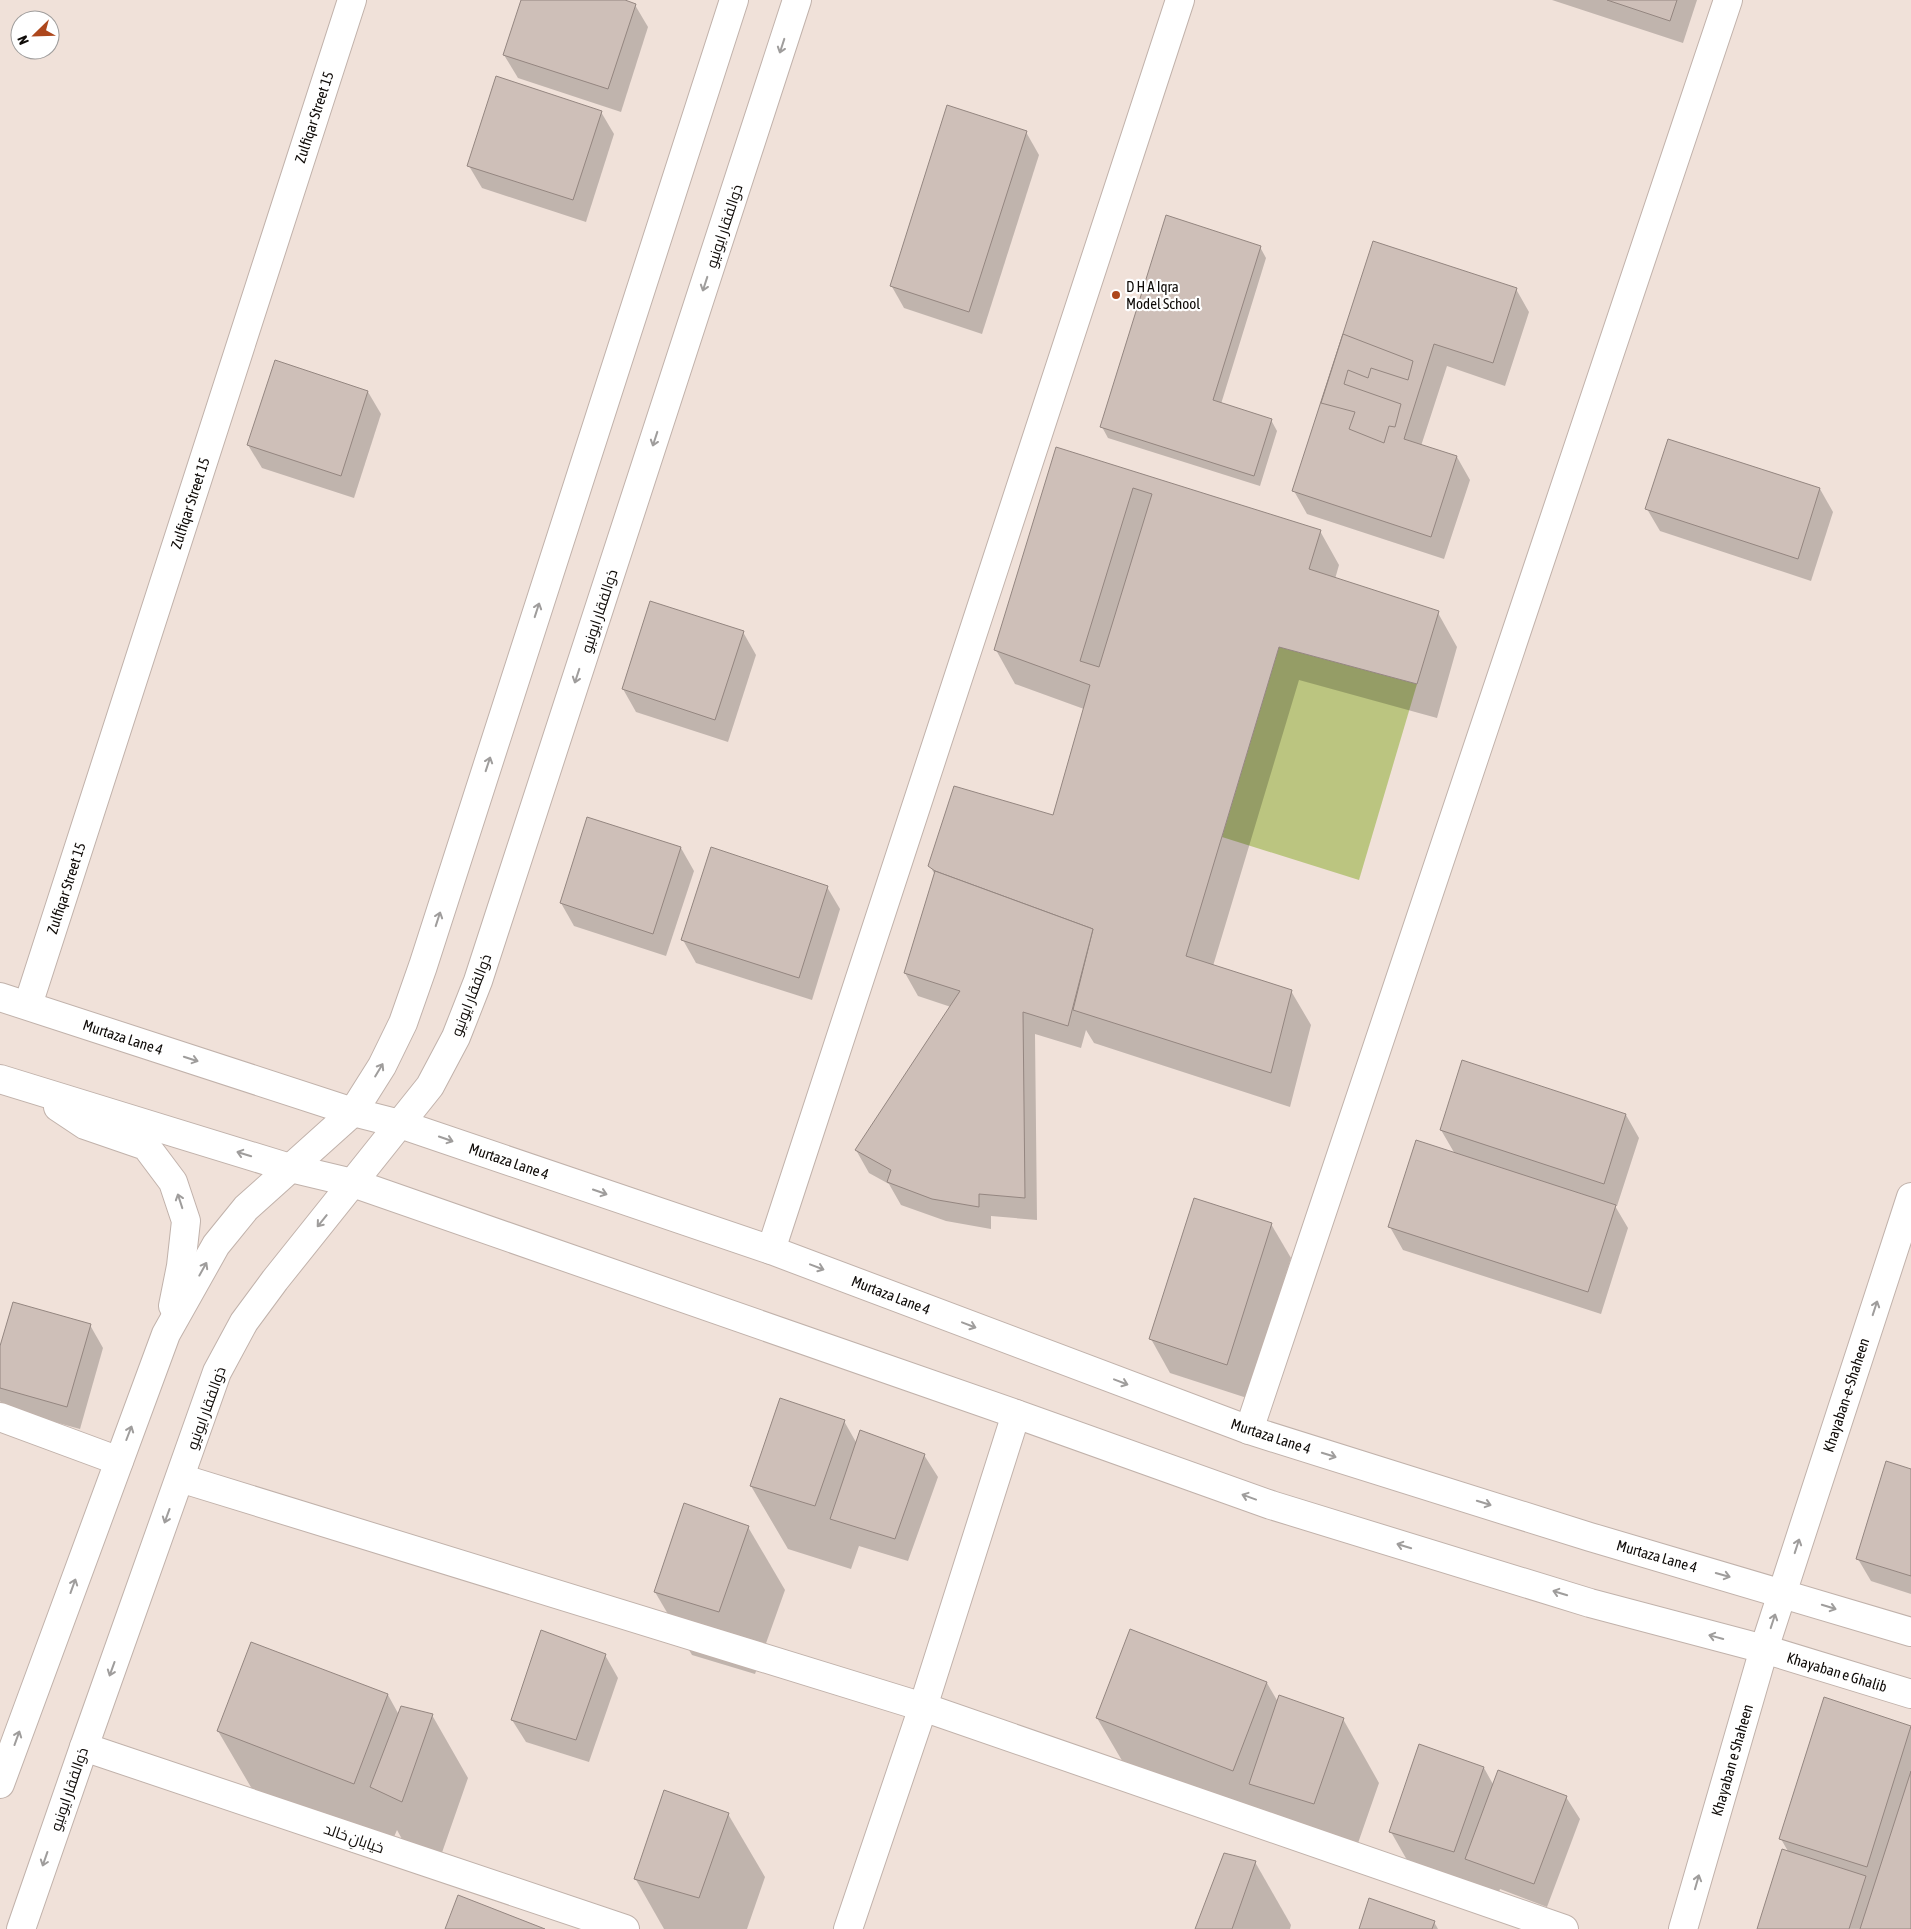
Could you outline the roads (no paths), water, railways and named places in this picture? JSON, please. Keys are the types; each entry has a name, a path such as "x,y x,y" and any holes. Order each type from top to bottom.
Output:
{"street":[{"name":"Zulfiqar Street 15","path":"28,1006 352,0"},
{"path":"166,1334 216,1245 246,1208 353,1112 382,1066 403,1023 734,0"},
{"name":"ذوالفقار ایونیو","path":"21,1929 217,1372 244,1322 280,1273 430,1086 456,1036 478,981 797,0"},
{"path":"771,1250 1180,0"},
{"path":"1249,1430 1728,0"},
{"name":"Murtaza Lane 4","path":"0,996 353,1112 400,1124 771,1250 1249,1430 1580,1534 1782,1592"},
{"path":"0,1079 290,1168 353,1183 1271,1505 1590,1603 1764,1649"},
{"path":"2,1769 166,1334 181,1266 186,1221 174,1182 146,1146 85,1125 31,1088"},
{"name":"Khayaban-e-Shaheen","path":"1782,1592 1911,1197"},
{"path":"848,1929 923,1707 1016,1414"},
{"path":"0,1418 119,1461"},
{"path":"180,1478 923,1707 1564,1929"},
{"path":"1782,1592 1911,1632"},
{"name":"Khayaban e Shaheen","path":"1683,1929 1782,1592"},
{"name":"Khayaban e Ghalib","path":"1764,1649 1911,1694"},
{"name":"خیابانِ خالد","path":"84,1747 625,1929"}],"place":[{"name":"D H A Iqra Model School","path":"1116,295"}]}
